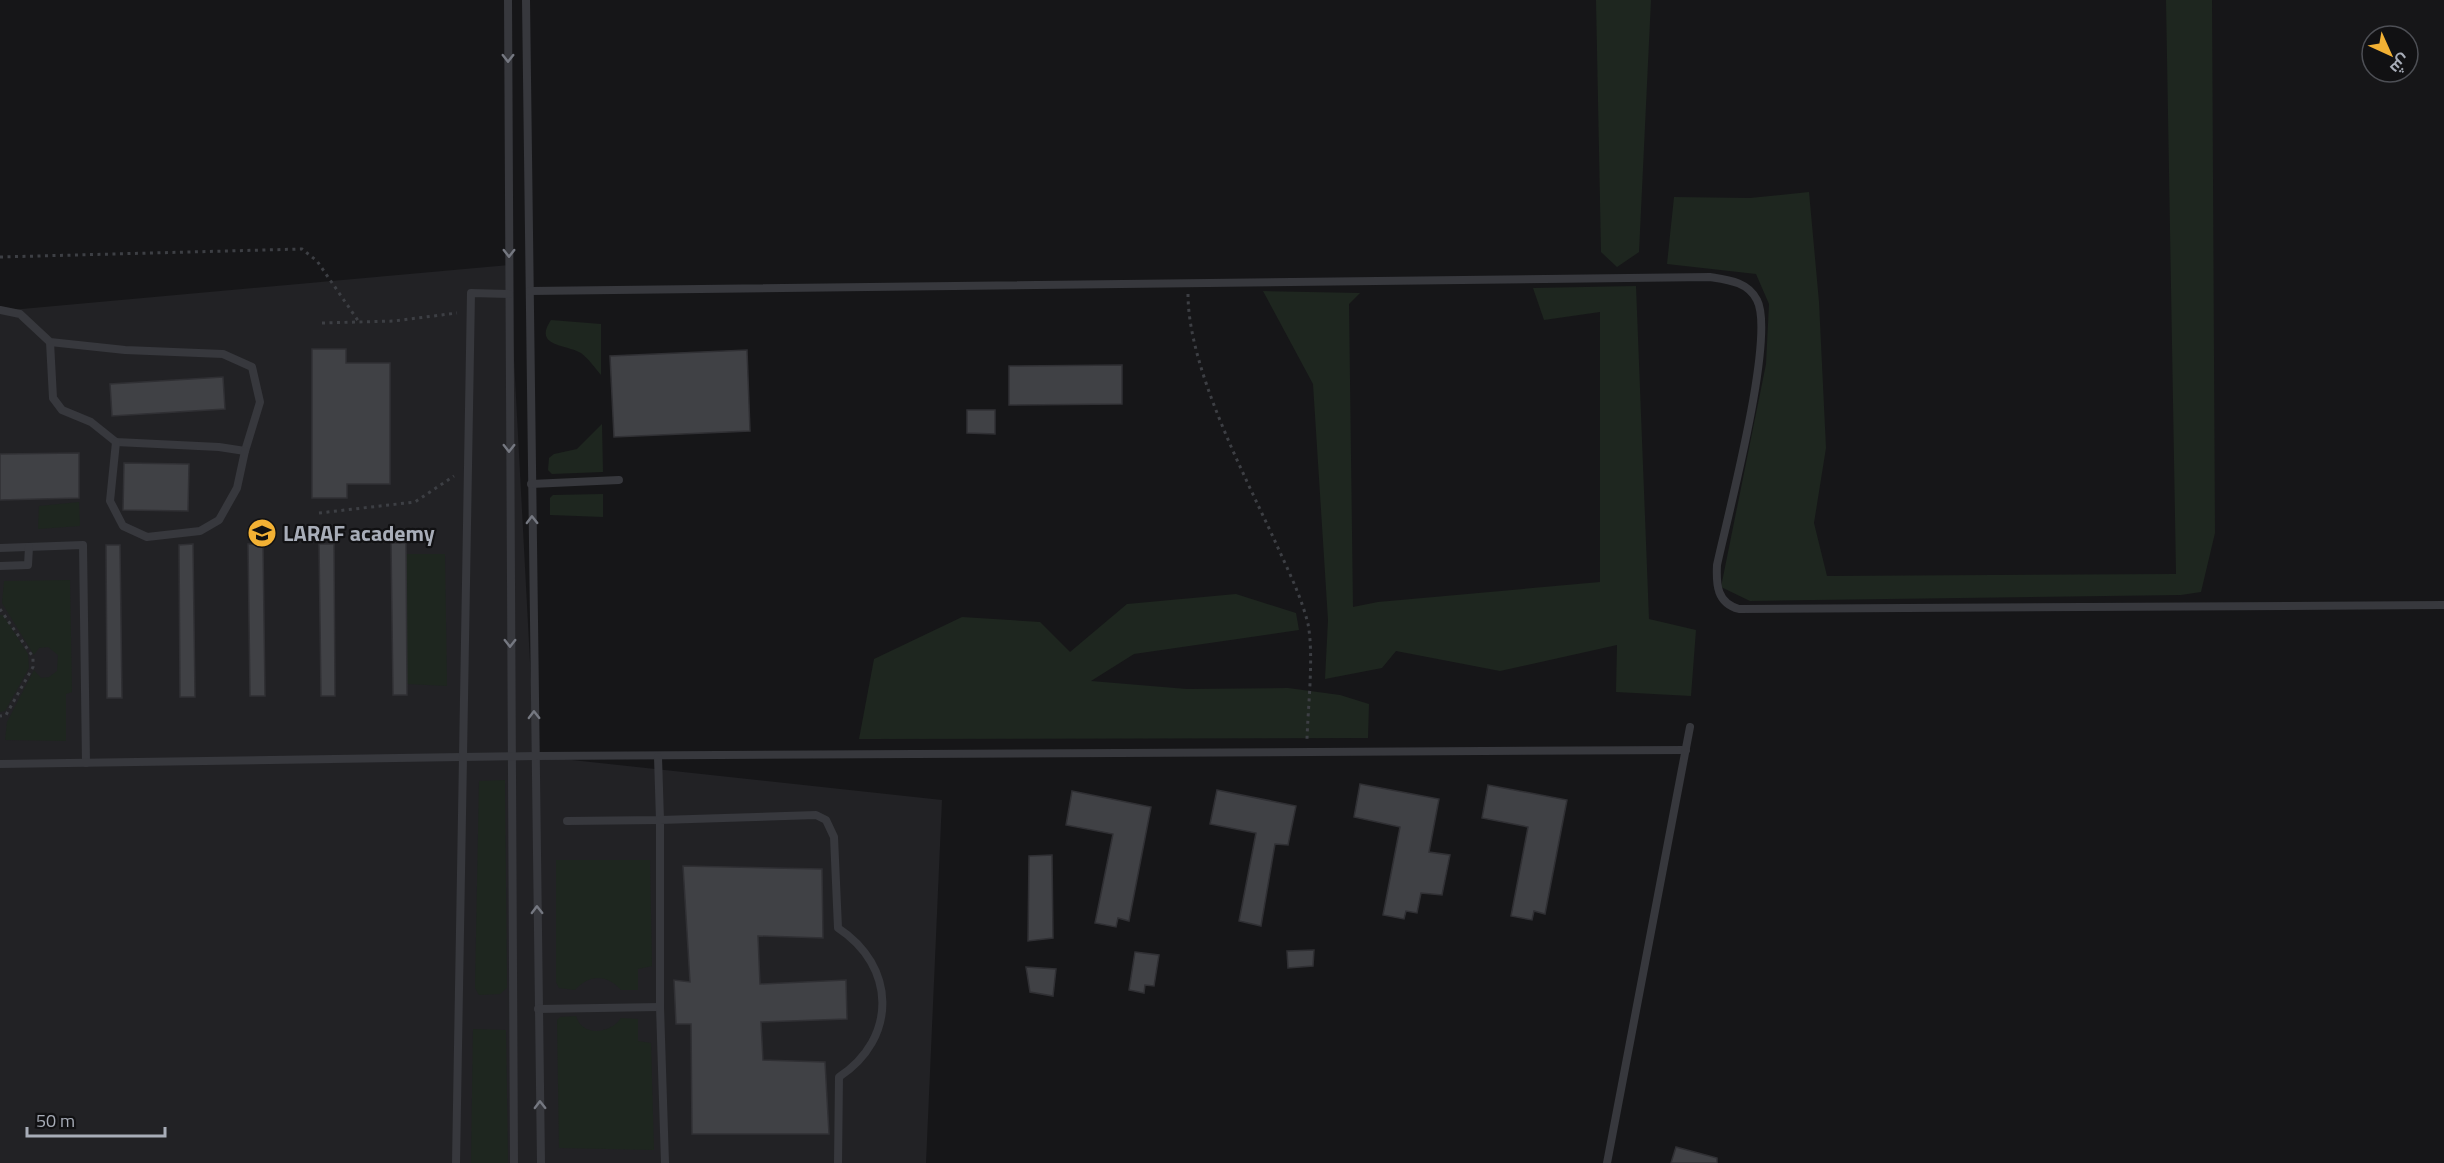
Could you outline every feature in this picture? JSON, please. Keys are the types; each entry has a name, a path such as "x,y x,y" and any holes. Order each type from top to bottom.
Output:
{"lane":[{"path":"508,0 514,1163"},
{"path":"526,0 540,1163"},
{"path":"530,291 1710,278 1731,280 1747,287 1758,301 1761,321 1759,372 1717,565 1716,586 1721,598 1730,606 1739,609 2444,605"},
{"path":"456,1163 471,293 509,294"},
{"path":"0,310 20,314 50,342 125,350 224,354 252,367 260,402 245,451 237,488 219,520 200,531 147,537 123,526 110,501 116,442"},
{"path":"50,342 53,398 62,410 91,422 116,442 197,445 245,451"},
{"path":"531,484 619,480"},
{"path":"0,548 83,545 86,763"},
{"path":"0,566 28,565 29,547"},
{"path":"1607,1163 1690,727"},
{"path":"0,764 535,756 1686,750"},
{"path":"658,757 660,1007 665,1163"},
{"path":"567,822 816,815 826,820 834,837 838,927 855,939 868,955 882,988 883,1006 881,1024 875,1038 864,1054 839,1077 838,1163"},
{"path":"538,1009 660,1007"}],"path":[{"path":"0,257 302,249 316,261 359,322"},
{"path":"1188,283 1188,310 1198,355 1212,399 1293,580 1308,625 1310,671 1306,752"},
{"path":"322,323 394,321 471,312"},
{"path":"319,513 415,502 468,467"},
{"path":"0,609 33,657 33,667 6,716 0,716"}],"shaded area":[{"path":"1596,0 1651,0 1639,252 1617,267 1601,252"},
{"path":"2166,0 2212,0 2215,533 2201,592 2181,595 1750,601 1721,587 1766,364 1769,304 1756,274 1667,264 1674,197 1750,198 1809,192 1819,302 1826,448 1814,523 1827,576 2176,574"},
{"name":"LARAF academy","path":"509,265 535,756 942,800 926,1163 0,1163 0,311"},
{"path":"1636,286 1649,619 1696,630 1691,696 1616,692 1617,645 1500,671 1396,651 1382,668 1325,679 1328,620 1313,384 1263,291 1360,293 1349,304 1353,607 1378,602 1600,582 1600,312 1544,320 1533,288"},
{"path":"551,320 601,324 601,375 581,353 549,340 546,335"},
{"path":"602,424 603,472 552,474 548,470 549,458 554,454 577,449"},
{"path":"603,494 603,517 550,515 550,498 553,495"},
{"path":"79,502 80,526 38,529 39,506"},
{"path":"406,554 445,554 447,686 407,684"},
{"path":"70,580 72,692 66,694 66,741 5,740 7,722 34,670 41,678 49,677 57,671 58,655 48,647 39,648 34,655 2,603 4,581"},
{"path":"1236,594 1296,613 1299,630 1134,654 1091,681 1187,689 1288,688 1340,695 1369,704 1368,738 859,739 874,659 962,617 1040,622 1070,652 1127,604"},
{"path":"0,615 3,615 28,654 29,668 5,711 0,712"},
{"path":"505,780 507,988 500,994 479,995 475,988 479,781"},
{"path":"556,860 650,860 652,966 638,969 638,990 621,990 610,981 598,978 586,981 575,990 559,988 556,982"},
{"path":"576,1016 584,1027 597,1031 610,1027 621,1018 638,1019 638,1041 651,1043 654,1150 559,1148 557,1020 560,1017"},
{"path":"473,1029 506,1030 508,1163 471,1163"}],"building":[{"path":"312,349 346,349 346,363 390,363 390,484 347,484 347,498 312,498"},
{"path":"747,350 750,431 614,437 610,356"},
{"path":"1122,365 1122,404 1009,405 1009,366"},
{"path":"223,377 225,409 112,416 110,384"},
{"path":"967,410 995,410 995,434 967,433"},
{"path":"79,453 79,498 0,500 0,454"},
{"path":"124,463 189,464 188,511 123,510"},
{"path":"391,543 406,543 407,695 393,695"},
{"path":"193,544 195,697 180,697 179,545"},
{"path":"248,544 263,544 265,696 250,696"},
{"path":"319,544 334,544 335,696 321,696"},
{"path":"106,545 120,545 122,698 107,698"},
{"path":"1360,784 1439,799 1429,852 1450,855 1442,895 1421,893 1417,913 1406,911 1404,919 1383,915 1400,827 1354,817"},
{"path":"1488,785 1567,800 1545,914 1534,911 1532,920 1511,916 1528,827 1482,818"},
{"path":"1217,790 1296,806 1288,845 1275,844 1261,926 1239,921 1256,833 1210,824"},
{"path":"1072,791 1151,807 1129,921 1118,918 1116,927 1095,923 1113,834 1066,825"},
{"path":"1052,855 1053,938 1028,941 1029,856"},
{"path":"683,866 822,869 823,938 758,936 760,984 846,980 847,1019 761,1022 763,1060 825,1062 829,1134 692,1134 691,1024 676,1024 674,980 690,982"},
{"path":"1314,950 1313,966 1288,968 1287,951"},
{"path":"1135,952 1159,955 1154,986 1145,985 1144,993 1129,990"},
{"path":"1026,967 1056,969 1053,996 1030,992"},
{"path":"1676,1147 1717,1158 1717,1163 1671,1163"}],"place":[{"name":"LARAF academy","path":"262,533"}]}
